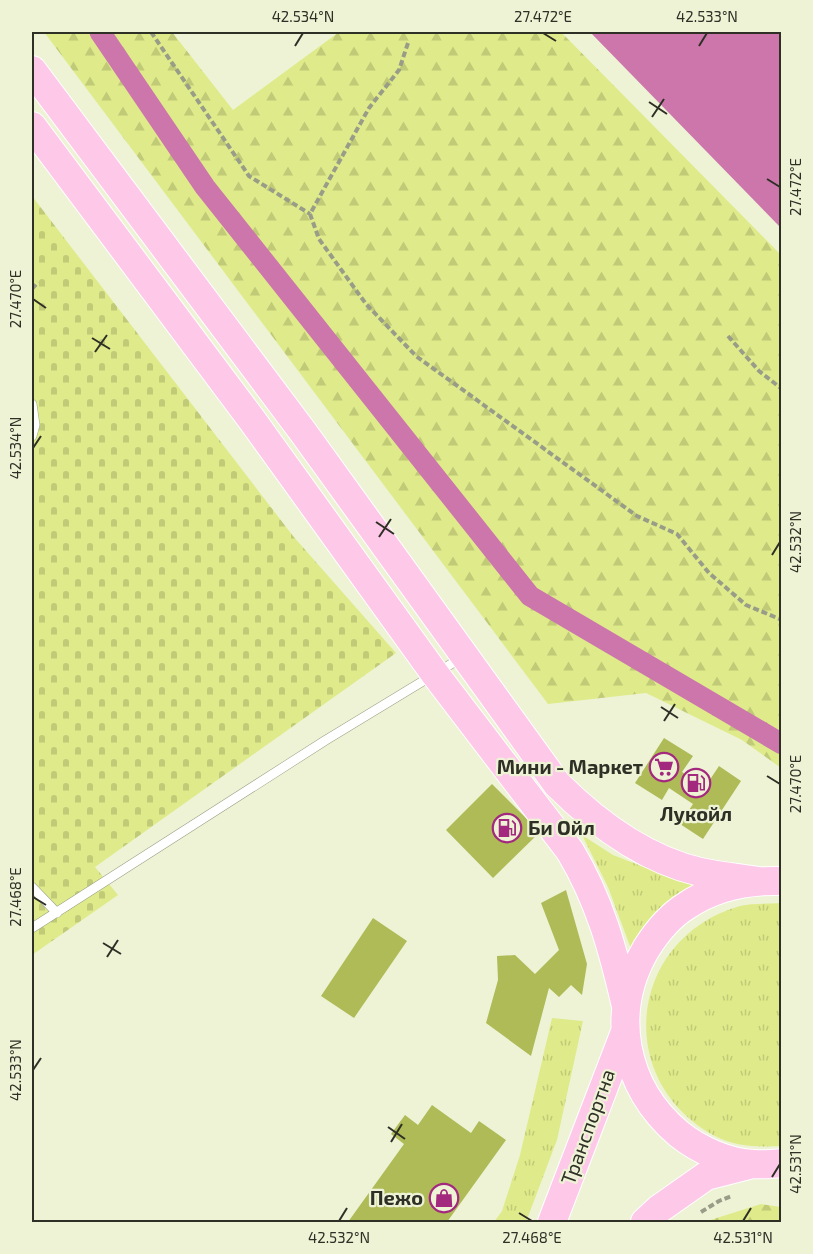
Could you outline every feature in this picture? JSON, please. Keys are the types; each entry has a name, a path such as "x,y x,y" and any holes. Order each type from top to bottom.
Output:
{"main road":[{"path":"32,70 303,432 557,784 600,822 632,844 663,860 700,872 770,881"},
{"path":"32,126 252,420 435,674 570,851 585,877 612,945 631,1065 644,1095 664,1122 690,1143 720,1157 753,1164"},
{"name":"Транспортна","path":"552,1222 625,1019 636,967 656,933 685,906 720,888 770,881"},
{"path":"645,1222 659,1209 706,1176 753,1164 782,1163"}],"lane":[{"path":"32,404 35,425 32,436"},
{"path":"32,928 326,740 464,656"},
{"path":"32,887 57,913"}],"path":[{"path":"151,32 249,176 310,214 320,239 366,304 416,356 637,516 677,534 709,573 746,605 782,620"},
{"path":"310,214 369,108 399,70 408,43"},
{"path":"32,290 38,282"},
{"path":"728,336 759,371 782,389"},
{"path":"691,1217 718,1201 737,1195"}],"green space":[{"path":"44,32 172,32 233,110 339,32 561,32 781,255 781,768 742,740 646,693 548,704"},
{"path":"32,196 293,536 396,653 95,867 118,895 32,955"},
{"path":"582,835 613,855 649,869 706,886 634,957 608,887"},
{"path":"781,903 781,1146 739,1144 715,1136 682,1112 660,1081 648,1047 647,1012 656,978 674,948 703,923 740,906"},
{"path":"552,1018 583,1021 557,1140 526,1222 494,1222 502,1211 520,1155"},
{"path":"761,1204 781,1207 781,1222 704,1222"}],"shaded area":[{"path":"590,32 781,32 781,228"}],"building":[{"path":"664,738 693,756 682,772 705,787 719,766 741,781 703,839 680,824 693,804 669,788 662,800 635,783"},
{"path":"492,784 540,832 493,878 446,830"},
{"path":"566,890 587,964 582,995 571,985 559,997 549,988 531,1056 486,1023 498,980 497,956 515,955 535,974 559,950 541,903"},
{"path":"373,918 407,941 354,1018 321,996"},
{"path":"432,1105 471,1133 479,1121 506,1140 447,1222 348,1222 404,1144 391,1134 405,1115 418,1125"}],"waterway":[{"path":"100,32 205,187 530,596 782,744"}],"place":[{"name":"Мини - Маркет","path":"664,767"},
{"name":"Лукойл","path":"696,783"},
{"name":"Би Ойл","path":"507,828"},
{"name":"Пежо","path":"444,1198"}]}
